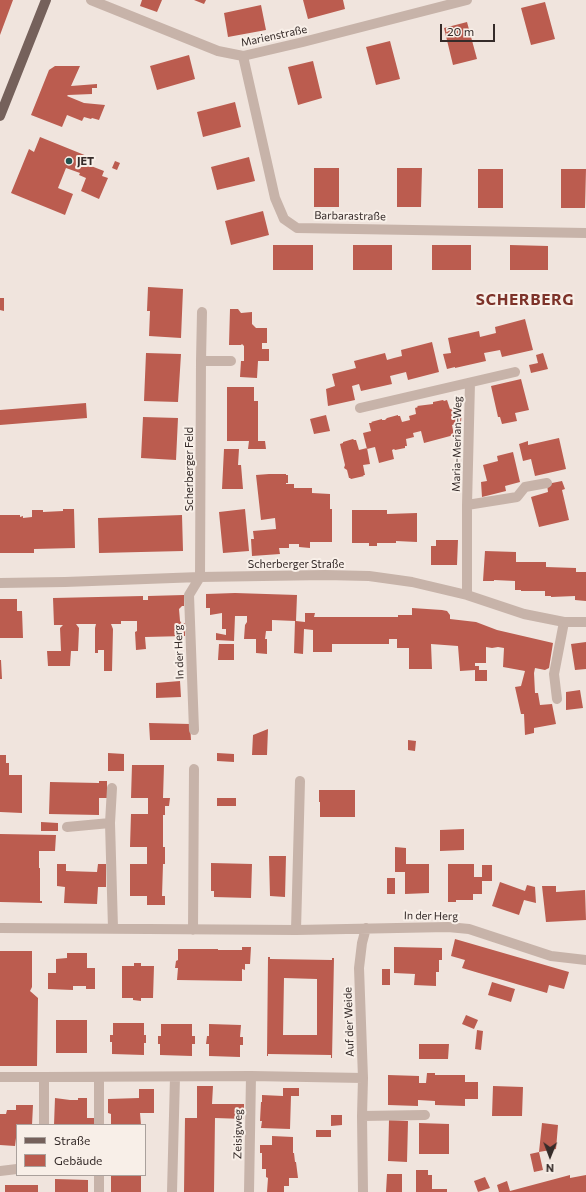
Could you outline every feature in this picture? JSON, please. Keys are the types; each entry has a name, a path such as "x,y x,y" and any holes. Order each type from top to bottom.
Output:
{"main road":[{"path":"0,116 46,0"}],"street":[{"name":"Marienstraße","path":"91,0 218,51 243,56 467,0"},
{"name":"Barbarastraße","path":"243,56 275,198 284,219 297,228 586,233"},
{"name":"Scherberger Feld","path":"200,577 202,312"},
{"path":"201,361 231,362"},
{"name":"Maria-Merian-Weg","path":"360,408 515,372"},
{"name":"Maria-Merian-Weg","path":"467,595 467,505 470,383"},
{"name":"Maria-Merian-Weg","path":"467,505 517,497 525,487 547,483"},
{"name":"Scherberger Straße","path":"0,583 200,577 325,575 369,576 412,582 467,595 524,614 564,622 586,622"},
{"name":"In der Herg","path":"194,730 189,595 200,577"},
{"path":"557,699 554,674 564,622"},
{"path":"193,930 194,769"},
{"path":"296,930 300,781"},
{"path":"112,788 110,823 113,928"},
{"path":"68,826 110,823"},
{"name":"In der Herg","path":"0,928 296,930 448,927 469,929 551,956 586,960"},
{"name":"Auf der Weide","path":"364,1192 362,1116 363,1078 359,968 362,943 366,928"},
{"path":"0,1076 251,1076 363,1078"},
{"name":"Zeisigweg","path":"249,1192 251,1076"},
{"path":"44,1077 44,1124"},
{"path":"99,1077 99,1124"},
{"path":"172,1192 175,1077"},
{"path":"362,1116 425,1115"},
{"path":"0,1171 16,1169"},
{"path":"99,1176 99,1192"}],"building":[{"path":"0,0 13,0 0,35"},
{"path":"142,0 162,0 157,12 140,6"},
{"path":"194,0 206,0 204,4"},
{"path":"303,0 343,0 345,9 308,19"},
{"path":"545,2 555,39 531,45 521,8"},
{"path":"261,5 266,30 228,37 224,13"},
{"path":"467,22 477,59 453,65 444,28"},
{"path":"390,41 400,79 376,85 366,47"},
{"path":"189,55 195,79 157,90 150,66"},
{"path":"313,61 322,98 298,105 288,67"},
{"path":"55,66 80,66 71,86 97,84 97,88 92,88 92,94 67,96 84,103 105,105 99,120 84,117 82,121 67,115 62,127 31,115 49,70"},
{"path":"235,102 241,127 203,137 197,112"},
{"path":"40,137 87,156 85,160 92,163 91,166 104,171 102,176 108,178 99,199 81,191 86,178 79,175 80,173 66,168 58,188 73,194 65,215 11,193 29,149 34,152"},
{"path":"249,157 255,181 217,190 211,167"},
{"path":"115,161 120,163 117,170 112,168"},
{"path":"314,168 339,168 339,207 314,207"},
{"path":"397,168 422,168 421,207 397,207"},
{"path":"478,169 503,169 503,208 478,208"},
{"path":"561,169 586,169 585,208 561,208"},
{"path":"263,211 269,235 231,245 225,221"},
{"path":"273,245 313,245 313,270 273,270"},
{"path":"353,245 392,245 392,270 353,270"},
{"path":"432,245 471,245 471,270 432,270"},
{"path":"510,245 548,246 548,270 510,270"},
{"path":"148,287 183,289 181,338 149,336 150,311 147,311"},
{"path":"0,298 4,298 4,311 0,310"},
{"path":"230,309 238,309 241,313 252,312 252,324 256,328 267,328 267,343 262,343 262,349 269,349 269,361 258,361 257,378 240,377 241,361 244,361 244,346 242,344 229,345"},
{"path":"525,319 533,350 502,357 500,350 484,353 486,361 447,369 443,354 451,353 448,338 479,331 480,337 496,333 495,327"},
{"path":"432,342 439,372 408,380 406,372 390,376 392,384 361,391 359,384 352,386 355,400 328,406 326,389 335,386 332,374 356,368 354,361 385,353 387,360 402,356 401,350"},
{"path":"146,353 181,354 178,402 144,401"},
{"path":"543,353 548,369 531,373 529,365 538,363 536,355"},
{"path":"521,379 529,410 515,413 517,421 502,424 500,417 498,417 491,386"},
{"path":"227,387 254,387 254,401 258,401 258,441 265,441 266,449 248,449 249,441 227,441"},
{"path":"447,400 450,409 462,406 461,423 452,425 454,435 424,443 421,431 413,433 414,437 406,439 407,446 405,446 405,448 392,450 394,459 379,463 375,447 367,449 363,433 371,431 369,423 382,419 385,420 398,415 400,416 402,422 410,420 409,416 416,414 415,408 418,407 417,406 433,404 433,402"},
{"path":"86,403 87,418 0,425 0,410"},
{"path":"326,415 330,431 314,434 310,419"},
{"path":"143,417 178,418 176,460 141,458"},
{"path":"559,438 566,469 535,476 531,459 523,461 519,444 528,441 528,445"},
{"path":"353,439 356,440 359,450 367,448 370,464 363,465 364,476 351,479 349,478 347,470 344,468 345,465 340,444"},
{"path":"224,449 239,449 238,465 241,465 243,489 222,489"},
{"path":"513,452 520,482 505,486 506,491 482,497 481,482 487,481 483,465 498,461 497,456"},
{"path":"256,475 288,475 288,483 286,484 294,484 294,488 312,488 312,493 330,494 330,509 332,509 332,542 310,542 310,548 299,547 299,544 289,544 289,548 279,548 280,554 252,556 251,539 254,539 253,531 276,529 275,518 261,520"},
{"path":"562,481 565,489 562,490 569,520 539,527 531,497 548,492 547,484"},
{"path":"63,509 74,509 75,548 34,549 34,553 0,553 0,515 20,515 20,517 23,516 23,518 32,517 32,510 43,510 43,512 63,511"},
{"path":"245,509 249,551 223,553 219,512"},
{"path":"352,510 387,510 387,514 417,513 417,542 396,541 396,543 377,543 377,546 369,546 369,543 352,543"},
{"path":"182,515 183,551 99,553 98,518"},
{"path":"436,540 458,540 457,565 431,565 431,546 436,546"},
{"path":"485,551 516,552 516,562 546,562 546,567 576,568 576,572 586,572 586,601 575,600 575,596 545,596 545,591 515,590 515,581 483,581"},
{"path":"235,593 297,595 296,621 305,622 305,613 315,613 314,617 398,617 398,615 412,615 412,608 442,610 447,611 450,615 450,619 476,622 497,630 553,643 549,668 545,670 535,668 534,673 535,693 538,693 540,705 552,704 556,724 534,728 534,733 525,735 524,714 521,714 515,687 521,686 525,671 503,667 504,648 486,647 486,663 475,663 475,666 479,666 479,670 487,670 487,681 475,681 475,670 460,671 458,646 431,644 432,669 409,669 409,648 397,648 397,639 389,639 389,644 332,644 332,652 313,652 313,630 304,629 303,654 294,653 295,621 272,620 272,631 266,631 265,639 267,639 267,654 256,653 256,639 244,639 247,616 235,616 234,641 216,640 216,633 226,635 226,629 222,629 222,613 210,615 210,608 206,608 206,594"},
{"path":"184,595 184,606 179,609 180,621 182,624 185,623 185,636 145,637 146,649 136,650 135,632 137,631 137,621 121,621 121,624 111,624 113,629 112,671 104,671 104,650 98,650 98,653 95,653 96,624 76,624 79,628 78,651 71,651 70,666 48,666 47,651 61,651 60,628 63,625 54,625 53,598 143,596 143,600 148,600 148,596"},
{"path":"0,599 17,599 17,611 22,611 23,638 0,638"},
{"path":"586,642 586,669 575,670 571,644"},
{"path":"219,644 234,644 234,660 218,660"},
{"path":"1,660 2,679 0,679"},
{"path":"180,681 181,697 156,698 156,683"},
{"path":"580,690 583,708 566,710 566,692"},
{"path":"149,723 190,724 191,740 150,740"},
{"path":"268,729 267,755 252,755 253,735"},
{"path":"408,740 416,741 415,751 408,750"},
{"path":"108,753 124,754 124,771 108,771"},
{"path":"217,753 234,754 234,762 217,761"},
{"path":"0,755 6,755 6,763 9,763 9,775 22,775 22,813 0,812"},
{"path":"132,765 164,765 163,798 170,798 169,806 165,806 165,815 163,815 163,847 165,847 165,864 163,864 162,896 165,896 165,905 147,905 147,896 130,896 130,864 147,864 147,847 130,847 131,814 148,814 148,798 131,798"},
{"path":"99,781 107,781 107,798 99,798 99,815 49,814 50,782 99,783"},
{"path":"319,790 355,790 355,817 320,817"},
{"path":"217,798 236,798 236,806 217,806"},
{"path":"41,822 58,823 58,831 41,831"},
{"path":"464,829 464,850 440,851 440,830"},
{"path":"0,834 56,835 55,851 39,851 40,901 42,901 42,903 0,902"},
{"path":"395,847 406,848 406,864 429,864 429,893 405,894 405,872 395,872"},
{"path":"269,856 286,856 285,897 270,896"},
{"path":"211,863 252,864 251,898 214,897 214,891 211,891"},
{"path":"57,864 66,864 66,871 97,872 98,864 106,864 106,887 98,887 97,904 64,903 65,887 57,886"},
{"path":"448,864 474,864 474,877 482,877 482,865 492,865 492,881 482,881 482,894 473,894 473,900 456,900 456,902 448,902"},
{"path":"387,878 395,878 395,894 387,894"},
{"path":"500,882 525,891 527,885 535,887 536,903 524,900 519,915 492,906"},
{"path":"542,886 556,886 556,892 585,890 586,920 546,922"},
{"path":"455,939 569,972 564,989 549,985 547,993 462,968 465,960 451,956"},
{"path":"242,947 251,947 250,964 245,964 245,970 242,969 242,981 177,980 178,968 175,968 176,961 178,960 178,949 242,950"},
{"path":"394,947 442,948 442,960 439,960 439,972 436,972 436,986 414,985 415,974 394,973"},
{"path":"0,951 32,951 32,987 30,991 38,998 37,1066 0,1066"},
{"path":"67,953 87,953 87,968 95,968 95,989 86,989 86,986 73,986 73,990 48,989 48,973 56,973 56,959 67,958"},
{"path":"268,957 270,957 270,959 332,960 332,958 334,958 332,1058 331,1055 268,1054 267,1056","holes":["284,978 317,979 317,1035 283,1035"]},
{"path":"134,963 141,963 141,966 154,966 153,998 141,998 141,1001 133,1000 133,998 122,998 122,966 134,966"},
{"path":"382,969 390,969 390,985 382,985"},
{"path":"492,982 515,989 511,1002 488,995"},
{"path":"466,1015 478,1020 474,1029 462,1024"},
{"path":"56,1020 87,1020 87,1053 56,1053"},
{"path":"113,1023 144,1023 146,1043 144,1043 144,1055 112,1054 112,1042 110,1042 110,1035 113,1035"},
{"path":"161,1024 192,1024 192,1036 195,1036 195,1044 192,1044 192,1056 160,1055 158,1036 161,1036"},
{"path":"209,1024 241,1025 240,1037 243,1037 243,1045 240,1045 240,1057 209,1056 209,1044 206,1044 207,1036 209,1036"},
{"path":"477,1030 483,1031 481,1050 475,1049"},
{"path":"419,1044 449,1044 448,1059 419,1059"},
{"path":"427,1073 435,1073 435,1075 465,1075 465,1082 478,1082 478,1099 465,1099 465,1106 435,1105 435,1101 418,1100 418,1106 388,1105 388,1075 419,1076 419,1083 426,1083"},
{"path":"197,1086 213,1086 212,1104 244,1104 244,1119 215,1118 214,1192 184,1192 185,1118 197,1118"},
{"path":"493,1086 523,1087 522,1116 492,1116"},
{"path":"283,1088 299,1088 299,1096 291,1096 290,1129 261,1128 262,1121 260,1121 262,1095 283,1096"},
{"path":"139,1089 154,1089 154,1113 140,1113 141,1124 111,1124 111,1114 108,1113 108,1099 139,1098"},
{"path":"55,1098 78,1100 78,1098 87,1098 87,1118 96,1118 96,1124 54,1124"},
{"path":"16,1105 33,1105 32,1124 16,1124 15,1146 0,1145 0,1114 6,1114 7,1110 16,1110"},
{"path":"331,1115 342,1115 342,1125 331,1126"},
{"path":"389,1120 408,1121 407,1162 388,1161"},
{"path":"419,1123 449,1124 449,1154 419,1154"},
{"path":"542,1123 558,1125 556,1149 539,1152"},
{"path":"316,1130 331,1130 331,1137 316,1137"},
{"path":"272,1136 293,1137 293,1153 298,1178 289,1178 289,1186 284,1186 284,1192 267,1192 268,1178 266,1177 266,1169 262,1169 262,1153 260,1153 260,1145 272,1145"},
{"path":"539,1152 543,1170 534,1172 530,1154"},
{"path":"416,1170 428,1170 428,1175 432,1175 432,1189 447,1189 447,1192 416,1192"},
{"path":"387,1174 402,1174 402,1192 386,1192"},
{"path":"570,1175 570,1178 586,1175 586,1192 499,1192 497,1185 507,1181 510,1191"},
{"path":"111,1176 141,1176 141,1192 111,1192"},
{"path":"485,1177 490,1188 478,1192 474,1181"},
{"path":"55,1179 88,1180 88,1192 55,1192"},
{"path":"5,1185 38,1185 38,1192 5,1192"}],"place":[{"name":"JET","path":"69,161"}],"district":[{"name":"SCHERBERG","path":"525,300"}]}
